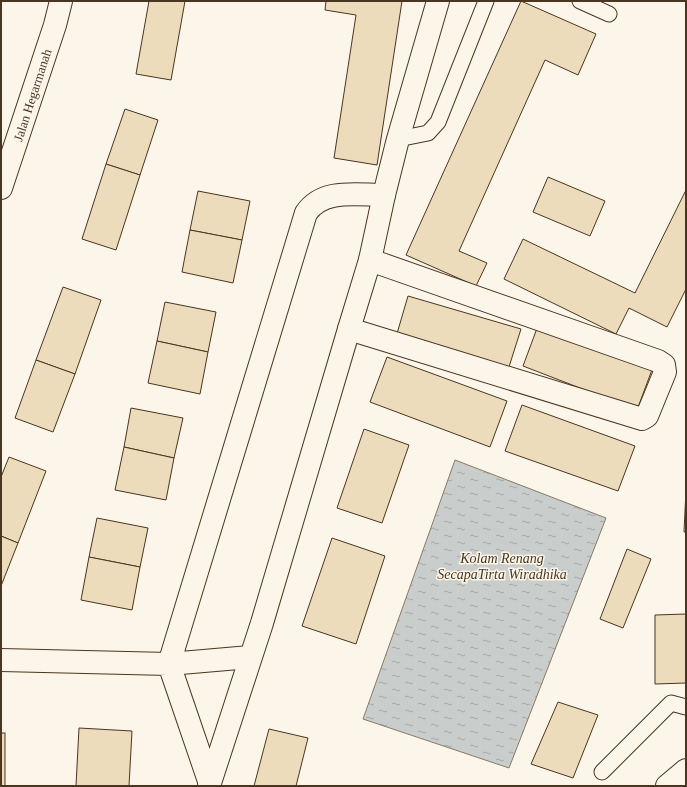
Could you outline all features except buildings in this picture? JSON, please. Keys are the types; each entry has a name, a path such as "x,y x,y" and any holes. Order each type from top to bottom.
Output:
{"street":[{"name":"Jalan Hegarmanah","path":"1,188 55,25 61,1"},
{"path":"210,785 262,623 370,260 398,139 438,1"},
{"path":"210,785 169,664 306,214 311,206 337,194 384,196"},
{"path":"349,329 642,419 647,416 665,372 664,365 658,361 370,260"},
{"path":"1,660 169,664 250,657"},
{"path":"667,786 686,770"}],"lane":[{"path":"398,139 428,133 438,122 486,1"},
{"path":"580,1 610,14"},
{"path":"602,772 671,703 686,707"}],"water":[{"name":"Kolam Renang SecapaTirta Wiradhika","path":"455,460 606,518 509,768 363,719"}]}
